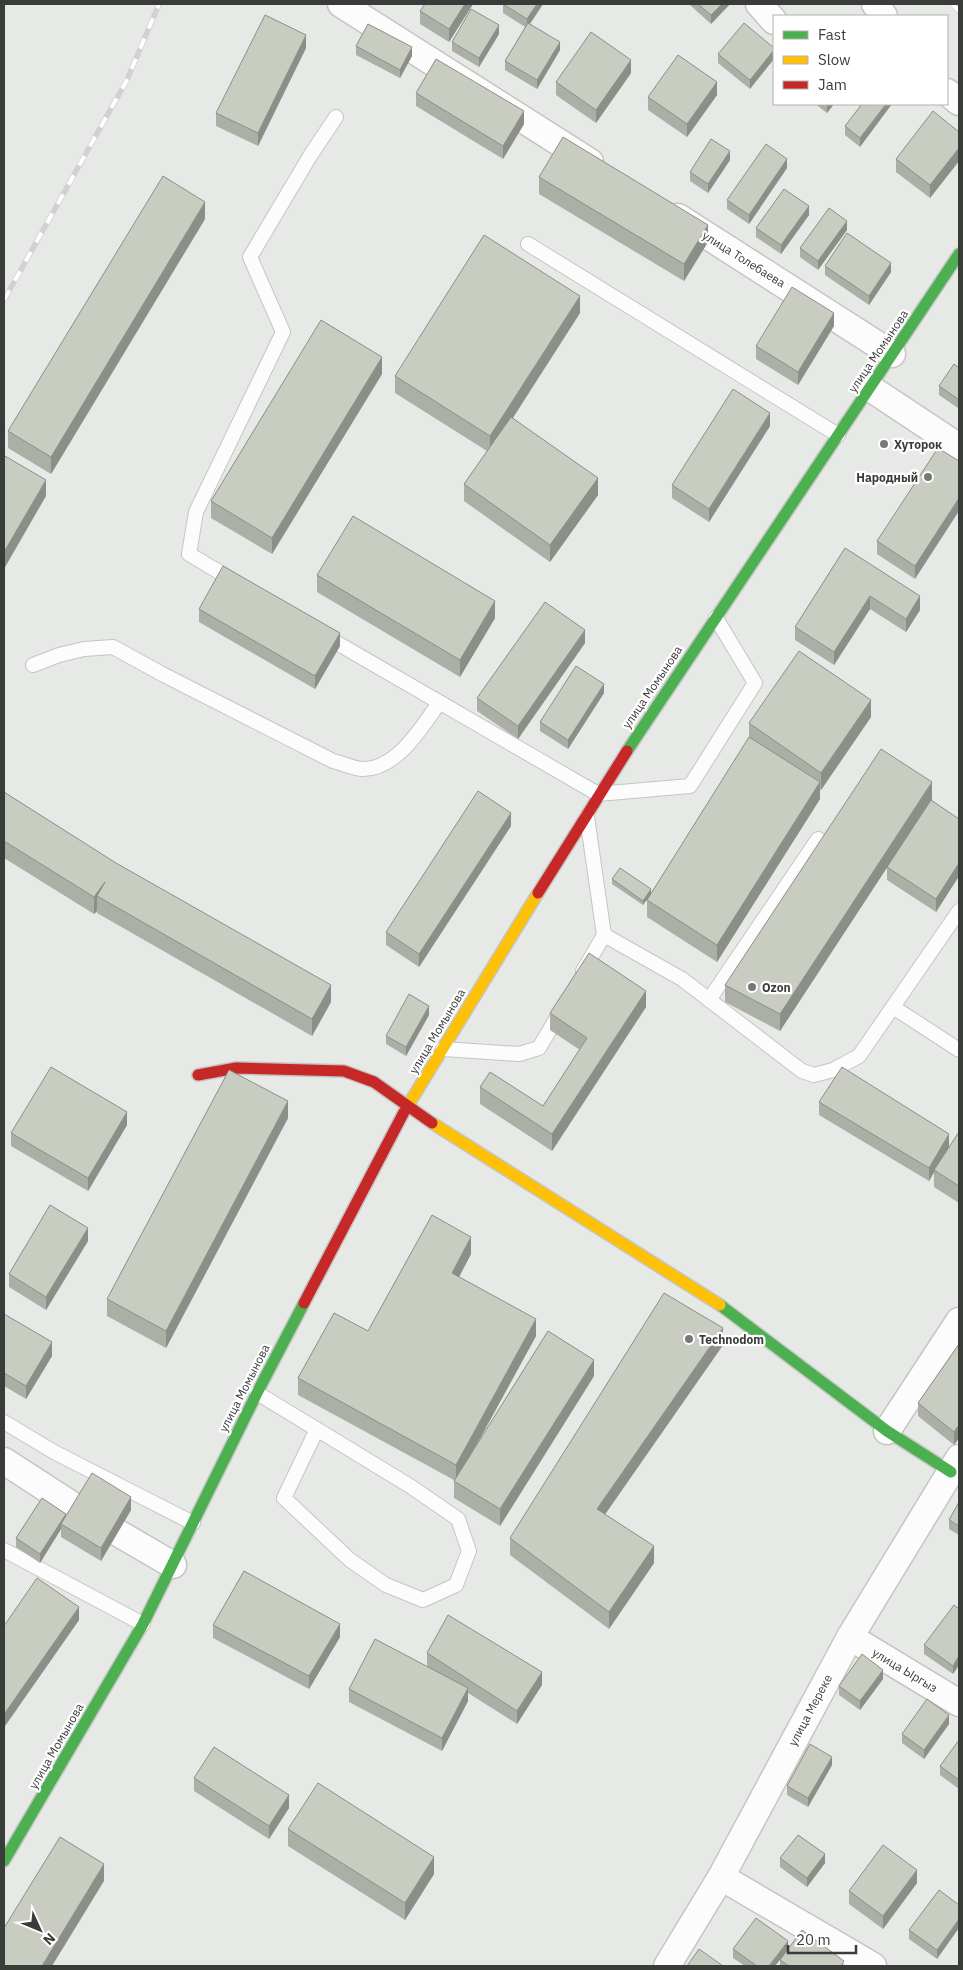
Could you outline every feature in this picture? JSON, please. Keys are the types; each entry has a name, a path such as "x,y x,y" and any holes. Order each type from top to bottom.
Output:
{"main road":[{"name":"улица Момынова","path":"4,1861 143,1624 257,1393 407,1107 586,812 959,254"},
{"path":"198,1075 236,1068 344,1071 374,1082 407,1107 714,1301 887,1431 955,1465"}],"street":[{"path":"342,4 609,174"},
{"path":"758,4 773,20"},
{"path":"875,4 883,15"},
{"path":"948,93 959,102"},
{"name":"улица Толебаева","path":"659,205 892,354"},
{"path":"870,388 959,447"},
{"path":"887,1431 959,1321"},
{"path":"4,1461 78,1509"},
{"name":"улица Мереке","path":"667,1966 721,1877 850,1636 955,1465"},
{"path":"118,1533 173,1565"},
{"name":"улица Ыргыз","path":"850,1636 959,1703"},
{"path":"721,1877 873,1966"}],"lane":[{"path":"247,589 189,554 196,512 283,332 250,258 310,156 336,117"},
{"path":"528,244 838,435"},
{"path":"314,629 598,794 690,786 755,684 716,618"},
{"path":"33,665 59,655 84,649 113,647 333,761 362,769 386,764 414,736 439,703"},
{"path":"576,983 604,935 586,812"},
{"path":"709,1000 818,838"},
{"path":"604,935 682,978 802,1071 814,1075 833,1070 859,1056 959,911"},
{"path":"443,1049 519,1054 539,1048 567,999"},
{"path":"893,1007 959,1050"},
{"path":"257,1393 410,1486 458,1519 468,1550 456,1585 423,1600 386,1585 350,1560 284,1498 317,1430"},
{"path":"4,1422 54,1452 193,1523"},
{"path":"4,1550 143,1624"}],"building":[{"path":"425,4 465,4 449,29 420,11"},
{"path":"503,4 537,4 527,19"},
{"path":"698,4 722,4 711,15"},
{"path":"471,9 499,25 479,58 452,42"},
{"path":"265,15 306,35 258,133 216,113"},
{"path":"528,23 560,42 537,80 505,61"},
{"path":"744,23 773,47 773,51 750,80 718,54"},
{"path":"368,24 412,47 400,70 356,46"},
{"path":"591,32 631,60 596,110 556,82"},
{"path":"678,55 717,82 687,124 648,97"},
{"path":"436,59 524,111 503,146 416,93"},
{"path":"861,105 885,105 860,138 845,126"},
{"path":"933,111 959,132 959,148 930,185 896,159"},
{"path":"563,137 708,225 684,264 539,177"},
{"path":"711,139 730,151 708,184 690,172"},
{"path":"766,144 787,159 749,215 727,200"},
{"path":"163,176 205,202 51,457 8,431"},
{"path":"784,189 809,206 781,245 756,228"},
{"path":"829,208 847,221 818,261 800,248"},
{"path":"847,233 891,263 869,296 825,266"},
{"path":"484,235 580,296 490,436 395,376"},
{"path":"792,287 834,313 798,372 756,346"},
{"path":"321,320 382,357 272,538 211,501"},
{"path":"954,364 959,368 958,399 939,386"},
{"path":"733,389 770,413 709,509 672,485"},
{"path":"511,417 598,478 550,545 464,484"},
{"path":"938,448 959,461 959,498 915,566 877,541"},
{"path":"5,456 46,480 4,552 4,459"},
{"path":"353,516 495,601 460,660 317,575"},
{"path":"845,548 920,596 906,619 870,596 834,652 795,627"},
{"path":"223,566 340,633 315,676 199,609"},
{"path":"545,602 585,630 518,726 477,698"},
{"path":"799,651 871,700 821,773 749,723"},
{"path":"576,666 604,684 568,740 540,722"},
{"path":"749,737 820,782 717,945 647,900"},
{"path":"881,749 932,782 780,1014 725,985"},
{"path":"478,791 511,813 419,954 386,932"},
{"path":"4,792 116,863 331,985 312,1019 97,896 105,882 94,897 4,841"},
{"path":"931,800 959,819 959,863 936,899 887,867"},
{"path":"620,868 651,889 643,901 612,879"},
{"path":"589,953 646,991 552,1134 480,1087 490,1072 543,1106 587,1038 550,1013"},
{"path":"409,994 429,1006 406,1047 386,1036"},
{"path":"51,1067 127,1112 88,1178 11,1133"},
{"path":"842,1067 949,1134 929,1168 819,1102"},
{"path":"229,1070 288,1101 166,1331 107,1299"},
{"path":"959,1132 959,1186 934,1170"},
{"path":"50,1205 88,1228 46,1297 9,1274"},
{"path":"432,1215 471,1237 452,1273 536,1319 456,1465 298,1378 334,1313 368,1331"},
{"path":"664,1293 723,1328 597,1509 654,1546 609,1612 510,1538"},
{"path":"4,1314 52,1342 26,1386 4,1373"},
{"path":"548,1331 594,1360 500,1509 454,1481"},
{"path":"959,1344 959,1425 954,1432 918,1403"},
{"path":"92,1473 131,1497 101,1548 61,1524"},
{"path":"42,1498 66,1514 40,1554 16,1538"},
{"path":"959,1502 959,1526 949,1520"},
{"path":"244,1571 340,1624 309,1676 213,1625"},
{"path":"37,1578 79,1607 5,1713 4,1626"},
{"path":"954,1605 959,1609 959,1656 953,1666 924,1645"},
{"path":"448,1615 542,1672 517,1711 427,1653"},
{"path":"375,1639 468,1688 442,1738 349,1689"},
{"path":"862,1654 883,1670 860,1701 839,1686"},
{"path":"927,1699 949,1715 924,1750 902,1734"},
{"path":"959,1740 959,1780 940,1766"},
{"path":"810,1744 832,1757 808,1798 787,1786"},
{"path":"214,1747 289,1795 269,1826 194,1778"},
{"path":"318,1783 434,1857 405,1903 288,1829"},
{"path":"798,1835 825,1854 807,1878 780,1858"},
{"path":"60,1837 104,1864 42,1966 4,1966 4,1928"},
{"path":"883,1845 917,1870 883,1916 849,1891"},
{"path":"939,1890 959,1905 959,1919 937,1950 909,1930"},
{"path":"756,1918 788,1941 769,1966 757,1966 733,1949"},
{"path":"802,1930 844,1961 841,1966 789,1966 780,1960"},
{"path":"699,1949 723,1966 687,1966"}],"railway":[{"path":"4,300 127,80 159,4"},
{"path":"952,4 959,11"}],"traffic: fast":[{"path":"627,751 959,254"},
{"path":"4,1861 143,1624 257,1393 304,1303"},
{"path":"720,1305 887,1431 951,1472"}],"traffic: slow":[{"path":"404,1112 538,893"},
{"path":"432,1123 720,1305"}],"traffic: jam":[{"path":"538,893 627,751"},
{"path":"198,1075 236,1068 344,1071 374,1082 432,1123"},
{"path":"304,1303 404,1112"}],"place":[{"name":"Хуторок","path":"884,444"},
{"name":"Народный","path":"928,477"},
{"name":"Ozon","path":"752,987"},
{"name":"Technodom","path":"689,1339"}]}
